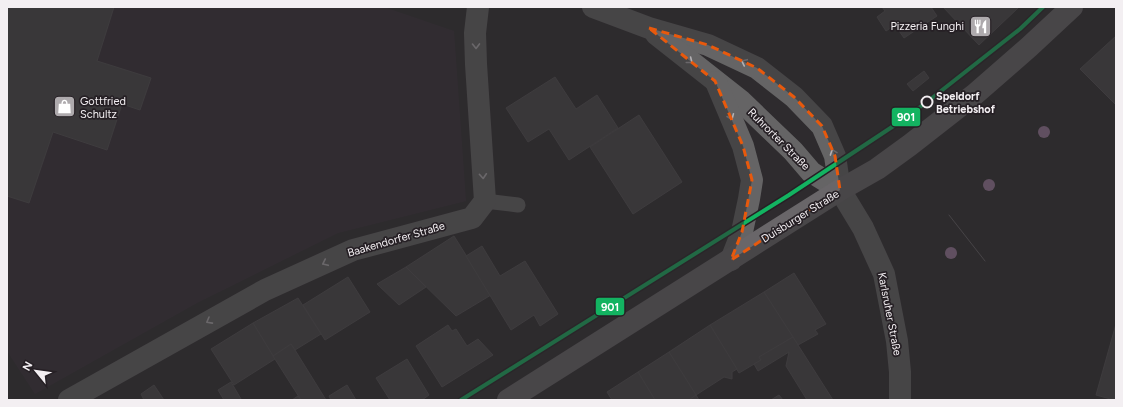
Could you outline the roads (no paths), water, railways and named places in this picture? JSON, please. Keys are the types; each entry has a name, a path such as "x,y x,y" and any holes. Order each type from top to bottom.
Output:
{"main road":[{"name":"Duisburger Straße","path":"508,400 840,190 877,169 974,95 1072,7"}],"street":[{"path":"478,7 475,33 484,202"},
{"name":"Ruhrorter Straße","path":"592,7 649,28 708,45 757,68 794,97 822,126 835,156 840,190"},
{"name":"Ruhrorter Straße","path":"649,28 741,101 793,151 811,172 840,190"},
{"name":"Ruhrorter Straße","path":"715,81 743,146 752,180 742,232 731,260"},
{"name":"Karlsruher Straße","path":"840,190 863,228 884,274 897,341 900,372 900,400"},
{"name":"Baakendorfer Straße","path":"69,400 265,290 353,250 472,218 484,202"}],"lane":[{"path":"484,202 518,205"}],"tram line":[{"path":"949,215 985,261"}],"place":[{"name":"Pizzeria Funghi","path":"980,26"},
{"name":"Speldorf Betriebshof","path":"927,102"},
{"name":"Gottfried Schultz","path":"64,107"}]}
